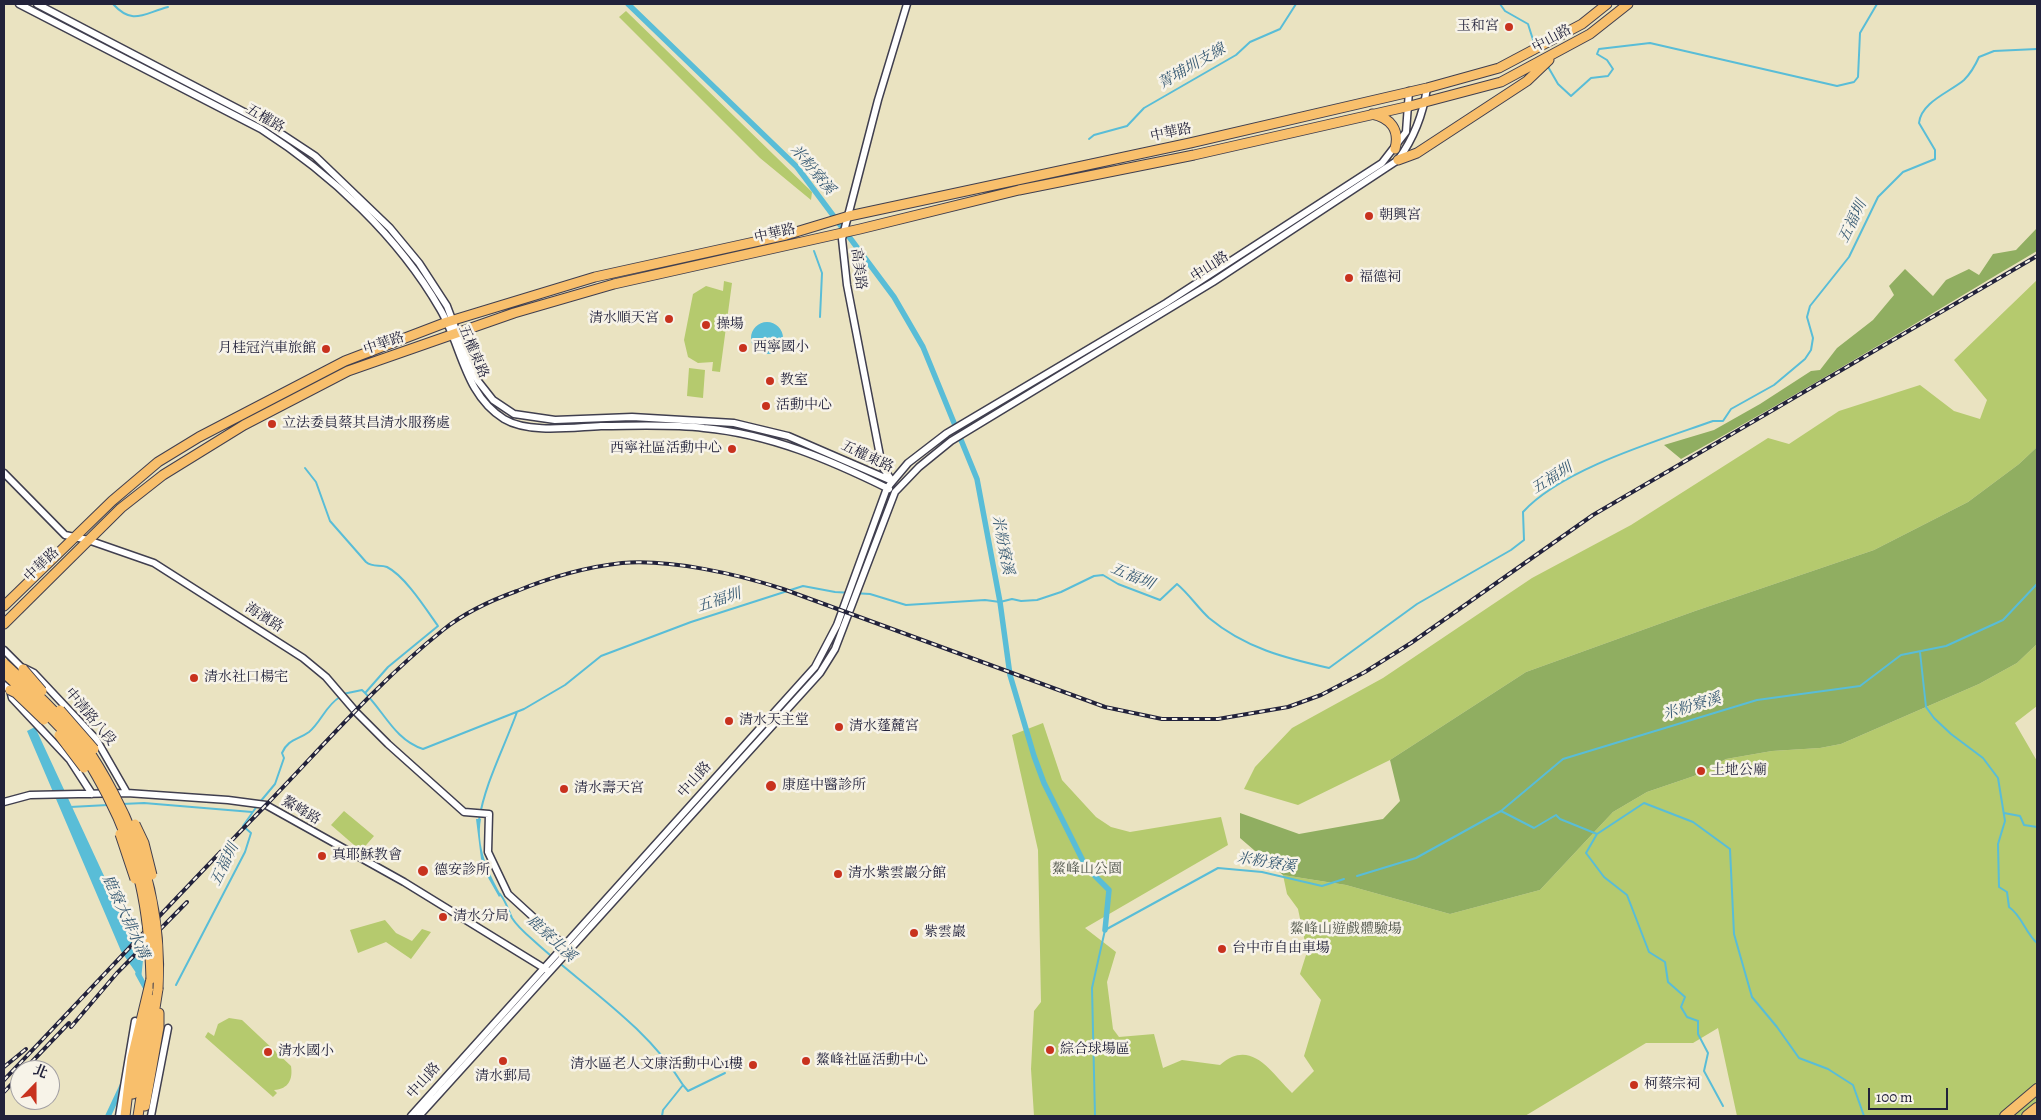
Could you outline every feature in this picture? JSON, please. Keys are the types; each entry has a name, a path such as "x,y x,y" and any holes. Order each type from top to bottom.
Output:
{"highway":[{"path":"2005,1116 2037,1090"},
{"path":"2027,1116 2037,1108"}],"main road":[{"name":"中山路","path":"1409,91 1427,88 1500,68 1582,24 1607,4"},
{"name":"中山路","path":"1410,106 1501,82 1590,34 1628,4"},
{"path":"1398,160 1417,153 1527,81 1557,52"},
{"name":"中華路","path":"4,606 112,501 158,462 199,437 345,361 450,321 595,277 786,235 849,217 1190,143 1409,91"},
{"name":"中華路","path":"4,624 121,508 163,474 244,425 348,371 550,301 614,284 843,235 860,229 1019,190 1194,155 1410,106"},
{"path":"1370,114 1383,117 1392,124 1397,136 1395,149"},
{"path":"1190,143 1194,155"},
{"path":"4,663 56,713 86,748 127,819 141,856 158,942 159,1028 144,1116"},
{"path":"22,668 90,743 117,788 144,843 155,893 149,900"},
{"path":"4,673 78,747 98,779 134,853 149,900 151,979 148,1017 131,1116"},
{"path":"7,688 16,693 61,737 81,763 120,833 134,876 149,900"},
{"path":"125,1116 132,1058 151,979"},
{"path":"138,1116 158,989"}],"street":[{"name":"五權路","path":"19,4 261,129 294,150 328,179 388,238 413,267 450,321"},
{"name":"五權路","path":"37,4 265,123 315,156 364,202 402,242 434,284 450,321"},
{"name":"高美路","path":"892,481 882,466 847,285 843,235 878,100 907,4"},
{"name":"中山路","path":"567,948 820,673 835,649 895,492 918,467 976,421 1213,282 1398,160 1413,140 1425,102 1427,88"},
{"name":"中山路","path":"1068,366 1382,163 1395,149 1406,132 1410,106 1409,91"},
{"name":"五權東路","path":"450,321 473,386 485,403 510,422 544,428 681,426 742,433 797,448 895,492"},
{"name":"五權東路","path":"455,334 478,382 493,400 514,414 555,420 632,417 734,423 788,436 892,481 895,492"},
{"name":"中山路","path":"419,1116 815,667 837,625 887,488 908,463 947,433 976,421"},
{"name":"海濱路","path":"4,473 64,535 88,540 154,563 303,658 326,677 356,712 388,744 464,812 489,814 488,852 508,894 567,948"},
{"name":"中清路八段","path":"4,650 22,668 34,673 96,739 127,793"},
{"path":"7,688 12,698 70,760 92,794"},
{"name":"鰲峰路","path":"4,802 30,796 127,793 266,805 404,882 548,970"},
{"name":"中山路","path":"411,1116 548,970"},
{"path":"119,1116 135,1021"},
{"path":"150,1116 168,1028"}],"green space":[{"path":"626,11 812,192 811,200 760,158 619,17"},
{"path":"2037,228 2037,251 1815,383 1681,459 1664,445 1714,430 1760,404 1811,371 1820,370 1837,348 1873,320 1894,295 1889,286 1905,269 1933,296 1946,280 1969,269 1979,275 1993,254 2016,250"},
{"path":"2037,280 2037,447 2019,464 1968,502 1874,550 1695,611 1526,672 1390,760 1298,805 1244,789 1255,767 1292,728 1383,678 1532,578 1631,525 1768,438 1789,444 1839,411 1920,385 1954,411 1980,419 1987,400 1954,360"},
{"path":"724,281 732,283 720,372 712,371 713,362 698,363 688,357 684,340 693,294 706,286 723,291"},
{"path":"689,368 705,370 703,398 687,396"},
{"path":"2037,447 2037,644 2017,663 1979,684 1841,744 1820,748 1772,751 1726,759 1694,776 1647,792 1613,812 1540,890 1450,914 1346,885 1283,875 1240,838 1240,813 1299,834 1383,819 1400,801 1390,760 1526,672 1695,611 1874,550 1968,502 2019,464"},
{"path":"2037,644 2037,706 2015,723 2037,761 2037,1116 1737,1116 1718,1028 1693,1043 1646,1043 1525,1116 1034,1116 1031,1069 1034,1011 1041,1002 1038,850 1012,735 1043,723 1062,780 1096,817 1111,827 1130,832 1221,817 1228,845 1085,928 1116,952 1107,982 1113,1029 1119,1037 1154,1034 1163,1068 1182,1060 1220,1065 1231,1058 1241,1055 1251,1056 1268,1067 1292,1093 1314,1071 1304,1056 1321,1000 1300,974 1307,952 1298,909 1287,894 1283,875 1346,885 1450,914 1540,890 1613,812 1647,792 1694,776 1726,759 1772,751 1820,748 1841,744 1979,684 2017,663"},
{"path":"344,811 374,836 361,851 331,825"},
{"path":"385,920 396,933 412,941 422,929 431,932 411,959 386,942 358,953 350,930"},
{"path":"229,1018 242,1020 291,1066 289,1083 283,1088 274,1090 277,1093 273,1097 205,1037 208,1032 214,1036 218,1024"}],"water":[{"path":"767,322 773,323 778,327 782,332 782,344 778,349 773,353 767,354 761,353 756,349 752,344 751,338 752,332 756,327 761,323"},
{"path":"35,727 143,960 141,980 121,951 27,731"},
{"path":"476,819 481,819 480,839 484,858 501,895 499,897 482,867"}],"waterway":[{"path":"113,4 120,11 133,16 168,7"},
{"name":"米粉寮溪","path":"628,4 797,167 894,297 923,347 977,479 1000,602 1010,675 1034,756 1044,783 1086,867 1109,890 1105,930"},
{"name":"菁埔圳支線","path":"1089,139 1094,135 1127,126 1144,108 1236,55 1250,42 1280,29 1296,4"},
{"path":"1500,4 1505,11 1528,24 1535,46"},
{"path":"1547,65 1558,84 1571,96 1591,78 1608,76 1613,69 1607,60 1597,54 1599,49 1650,43 1837,86 1854,82 1858,77 1860,33 1877,4"},
{"name":"五福圳","path":"343,694 362,690 404,739 423,749 524,709 565,685 601,656 691,622 803,586 835,592 870,594 906,605 985,600 1000,602 1012,599 1021,601 1037,600 1061,592 1094,576 1103,575 1118,584 1160,600 1177,584 1209,618 1237,637 1281,656 1329,668 1417,604 1511,550 1524,540 1523,512 1561,482 1639,447 1713,421 1723,421 1731,409 1774,385 1805,359 1811,350 1813,338 1807,317 1810,306 1849,257 1878,197 1903,172 1935,159 1935,150 1919,123 1925,109 1930,103 1964,80 1973,69 1979,57 1994,51 2037,49"},
{"path":"814,251 822,273 820,317"},
{"path":"305,468 316,482 330,521 366,562 371,565 387,567 394,571 415,594 438,626 388,667 366,692"},
{"name":"米粉寮溪","path":"1357,876 1416,858 1501,811 1563,759 1757,700 1860,686 1901,655 1946,646 2003,620 2037,584"},
{"path":"1920,652 1926,707 1934,718 1951,734 1983,758 1998,778 2005,821 1998,844 1999,887 2007,892 2009,907 2037,943"},
{"name":"五福圳","path":"260,802 275,784 284,758 282,753 284,748 290,742 309,732 331,704 340,697"},
{"name":"鹿寮北溪","path":"479,820 490,779 517,712"},
{"path":"122,804 144,803 252,812"},
{"path":"1501,811 1534,828 1556,815 1560,819 1597,834 1644,803 1693,822 1730,849 1734,934 1752,997 1799,1058 1828,1069 1853,1085 1864,1116"},
{"path":"70,807 108,805"},
{"name":"五福圳","path":"176,985 245,852 251,833 243,826 257,806"},
{"path":"2004,813 2020,816 2024,825 2037,827"},
{"path":"1597,834 1586,853 1604,877 1627,895 1649,952 1665,962 1668,982 1685,997 1681,1007 1687,1017 1698,1021 1698,1034 1708,1053 1704,1071 1723,1106"},
{"name":"米粉寮溪","path":"1095,1116 1092,988 1105,930 1218,868 1262,872 1322,886 1344,879"},
{"name":"鹿寮北溪","path":"500,894 516,924 633,1025 668,1063 683,1085 663,1110 662,1116"},
{"name":"鹿寮大排水溝","path":"138,974 148,992"},
{"path":"683,1085 688,1091 725,1073"},
{"name":"鹿寮大排水溝","path":"108,1116 123,1084"}],"railway":[{"path":"4,1080 352,714 397,670 460,618 478,608 530,586 582,570 622,563 661,563 704,569 783,589 1105,707 1162,719 1218,719 1288,707 1321,695 1365,672 1411,643 1593,515 2037,256"},
{"path":"71,1027 117,973 187,902"},
{"path":"34,1060 69,1023"},
{"path":"4,1067 26,1049"},
{"path":"4,1092 10,1086"}],"place":[{"name":"玉和宮","path":"1509,27"},
{"name":"朝興宮","path":"1369,216"},
{"name":"福德祠","path":"1349,278"},
{"name":"清水順天宮","path":"669,319"},
{"name":"操場","path":"706,325"},
{"name":"西寧國小","path":"743,348"},
{"name":"月桂冠汽車旅館","path":"326,349"},
{"name":"教室","path":"770,381"},
{"name":"活動中心","path":"766,406"},
{"name":"立法委員蔡其昌清水服務處","path":"272,424"},
{"name":"西寧社區活動中心","path":"732,449"},
{"name":"清水社口楊宅","path":"194,678"},
{"name":"清水天主堂","path":"729,721"},
{"name":"清水蓬麓宮","path":"839,727"},
{"name":"土地公廟","path":"1701,771"},
{"name":"康庭中醫診所","path":"771,786"},
{"name":"清水壽天宮","path":"564,789"},
{"name":"真耶穌教會","path":"322,856"},
{"name":"德安診所","path":"423,871"},
{"name":"清水紫雲巖分館","path":"838,874"},
{"name":"清水分局","path":"443,917"},
{"name":"紫雲巖","path":"914,933"},
{"name":"台中市自由車場","path":"1222,949"},
{"name":"綜合球場區","path":"1050,1050"},
{"name":"清水國小","path":"268,1052"},
{"name":"清水郵局","path":"503,1061"},
{"name":"鰲峰社區活動中心","path":"806,1061"},
{"name":"清水區老人文康活動中心1樓","path":"753,1065"},
{"name":"柯蔡宗祠","path":"1634,1085"}],"park label":[{"name":"鰲峰山公園","path":"1087,870"},
{"name":"鰲峰山遊戲體驗場","path":"1346,930"}]}
